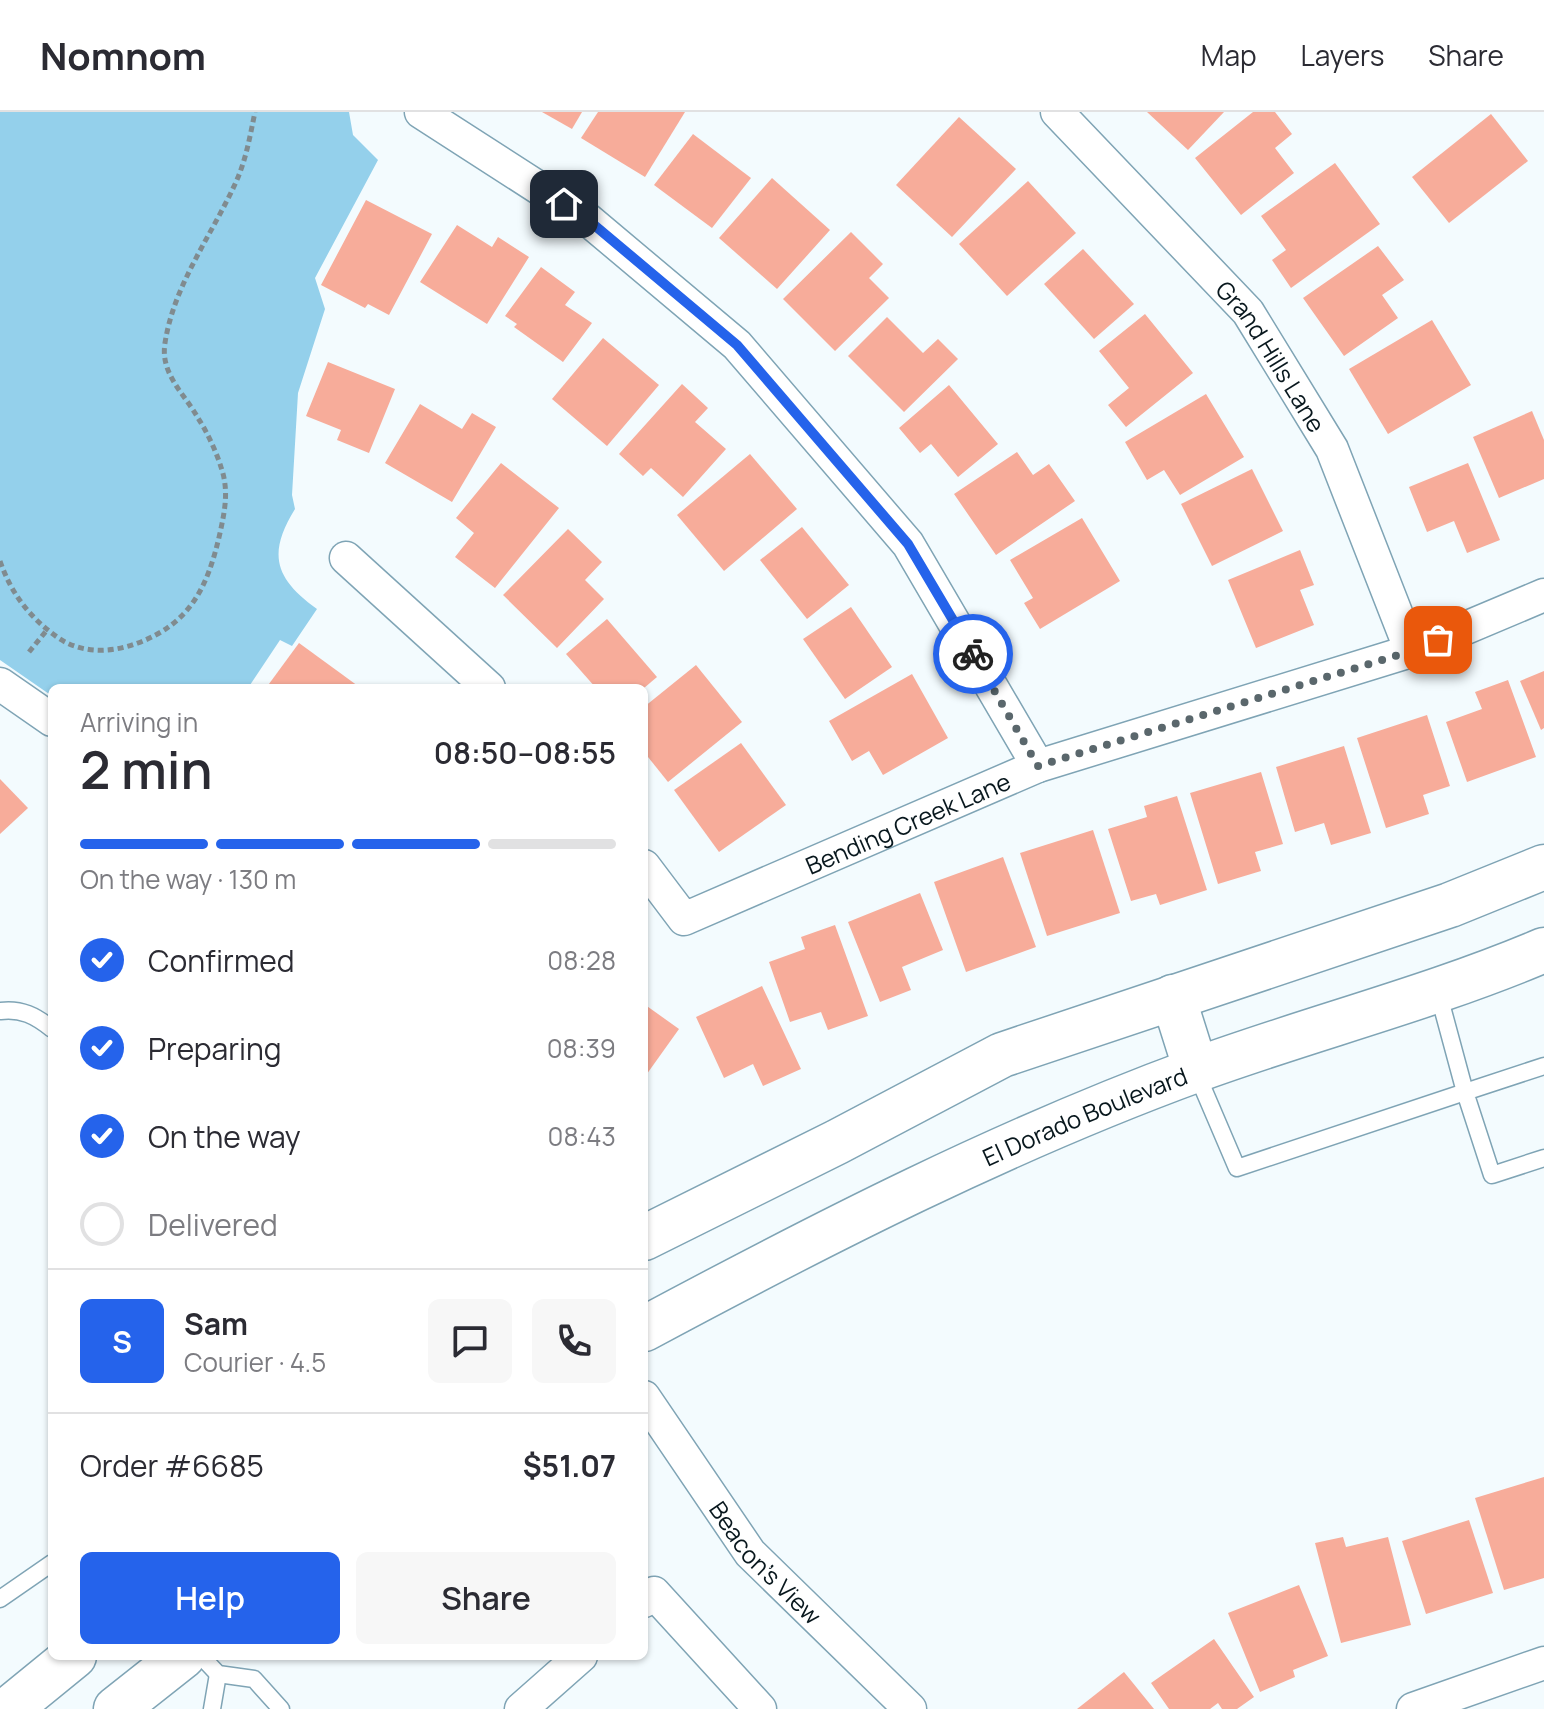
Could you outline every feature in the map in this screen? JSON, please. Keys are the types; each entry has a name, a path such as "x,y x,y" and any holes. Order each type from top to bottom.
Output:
{"main road":[{"path":"648,1236 1002,1055 1450,905 1544,867"},
{"name":"El Dorado Boulevard","path":"648,1327 893,1200 1046,1131 1196,1070 1438,991 1544,950"},
{"path":"1173,997 1196,1070"},
{"path":"9,1709 69,1660"},
{"path":"116,1709 200,1665"}],"street":[{"path":"421,112 587,219 737,345 908,544 1038,766"},
{"name":"Grand Hills Lane","path":"1057,112 1248,312 1332,449 1411,651"},
{"path":"346,558 485,684"},
{"name":"Bending Creek Lane","path":"648,871 684,919 1038,766 1411,651 1544,595"},
{"path":"0,684 48,717"},
{"name":"Beacon's View","path":"648,1403 750,1553 907,1708"},
{"path":"648,1593 760,1709"},
{"path":"521,1709 576,1660"},
{"path":"1413,1709 1544,1663"}],"lane":[{"path":"1438,991 1465,1092 1492,1175 1544,1158"},
{"path":"0,1011 23,1012 48,1026"},
{"path":"1196,1070 1237,1168 1544,1066"},
{"path":"0,1599 48,1561"},
{"path":"212,1709 200,1665 254,1679 281,1709"}],"path":[{"path":"0,561 6,580 24,608 47,630 68,644 99,652 130,646 161,634 188,610 202,589 214,560 227,492 221,467 198,417 170,378 164,345 177,300 203,241 236,182 247,153 255,112"},
{"path":"29,652 47,630"}],"shaded area":[{"path":"0,112 349,112 353,135 378,160 315,278 325,309 298,393 292,495 295,509 286,525 279,553 284,576 317,609 292,646 280,640 251,684 48,684 48,693 0,660"}],"building":[{"path":"542,112 582,112 572,129"},
{"path":"598,112 685,112 645,177 581,138"},
{"path":"1147,112 1224,112 1188,150"},
{"path":"1253,112 1275,112 1292,134 1275,148 1294,173 1241,215 1195,158"},
{"path":"1491,114 1528,161 1449,223 1412,177"},
{"path":"959,117 1016,169 952,237 896,185"},
{"path":"693,134 751,178 712,228 654,185"},
{"path":"1335,163 1380,224 1291,288 1272,260 1286,250 1261,216"},
{"path":"772,178 830,230 777,289 719,238"},
{"path":"1028,181 1076,233 1007,296 959,244"},
{"path":"366,200 432,234 389,315 368,304 365,308 321,285"},
{"path":"457,225 492,247 498,237 529,257 487,324 420,282"},
{"path":"851,232 883,264 869,278 889,298 835,351 783,299"},
{"path":"1378,246 1404,280 1382,295 1398,318 1344,356 1303,298"},
{"path":"1083,249 1134,304 1094,339 1044,284"},
{"path":"541,267 575,292 565,305 592,323 563,362 514,327 517,324 505,316"},
{"path":"1145,314 1193,373 1126,427 1108,405 1129,388 1099,351"},
{"path":"887,317 923,353 938,339 958,359 904,412 848,356"},
{"path":"1432,320 1471,385 1388,434 1349,369"},
{"path":"603,338 659,385 607,446 552,399"},
{"path":"328,362 395,389 369,453 337,440 341,430 306,416"},
{"path":"682,384 708,408 695,422 726,449 683,497 651,468 643,476 619,454"},
{"path":"949,385 998,444 958,477 931,444 920,453 899,428"},
{"path":"1206,394 1244,457 1180,495 1164,470 1147,480 1125,442"},
{"path":"420,404 462,429 472,413 496,427 452,502 385,463"},
{"path":"1532,411 1544,440 1544,479 1499,498 1473,437"},
{"path":"1017,452 1033,475 1049,464 1075,501 996,555 954,494"},
{"path":"750,454 797,509 724,571 677,515"},
{"path":"501,463 559,508 495,588 455,557 474,533 456,518"},
{"path":"1468,463 1500,540 1467,553 1454,521 1427,532 1409,487"},
{"path":"1252,469 1283,531 1212,566 1181,504"},
{"path":"1082,518 1120,581 1040,629 1024,603 1033,598 1010,560"},
{"path":"802,527 849,585 807,619 760,560"},
{"path":"568,529 602,562 585,580 604,599 557,648 503,595"},
{"path":"1300,550 1314,585 1300,590 1314,625 1256,648 1228,580"},
{"path":"851,607 892,667 845,699 803,639"},
{"path":"607,619 657,677 648,685 592,684 566,654"},
{"path":"299,643 355,684 269,684"},
{"path":"696,665 742,722 668,782 648,757 648,704"},
{"path":"1544,671 1544,728 1541,730 1520,681"},
{"path":"912,674 948,738 883,775 869,751 852,761 829,721"},
{"path":"1508,680 1536,757 1467,782 1446,722 1482,709 1475,692"},
{"path":"1427,715 1450,786 1423,795 1429,814 1386,828 1357,738"},
{"path":"741,743 786,805 719,852 674,790"},
{"path":"1344,746 1371,833 1331,845 1324,823 1295,832 1276,767"},
{"path":"1261,772 1283,844 1255,852 1261,871 1218,884 1190,793"},
{"path":"0,779 28,808 0,834"},
{"path":"1177,796 1207,890 1160,905 1156,894 1131,901 1108,829 1147,817 1144,806"},
{"path":"1093,830 1120,913 1047,936 1020,853"},
{"path":"1003,857 1036,947 966,972 934,882"},
{"path":"920,893 943,950 902,967 911,990 880,1002 848,922"},
{"path":"835,925 868,1016 828,1030 821,1012 790,1022 769,962 805,949 801,937"},
{"path":"762,986 801,1069 763,1086 753,1064 724,1078 696,1017"},
{"path":"648,1007 679,1029 648,1072"},
{"path":"1544,1477 1544,1578 1504,1590 1475,1498"},
{"path":"1469,1520 1493,1593 1426,1614 1402,1541"},
{"path":"1343,1537 1346,1547 1388,1537 1411,1625 1341,1643 1315,1543"},
{"path":"1299,1585 1328,1656 1293,1670 1295,1677 1260,1692 1228,1613"},
{"path":"1214,1639 1254,1697 1237,1709 1222,1709 1218,1703 1210,1709 1169,1709 1151,1683"},
{"path":"1124,1672 1154,1709 1077,1709"}],"way so far":[{"path":"973,654 1038,766 1438,640"}],"route":[{"path":"564,204 587,219 737,345 908,544 973,654"}]}
